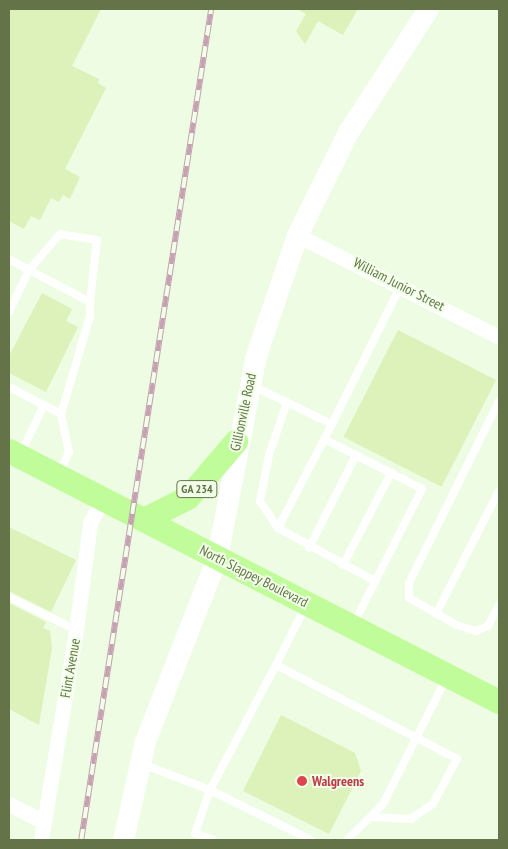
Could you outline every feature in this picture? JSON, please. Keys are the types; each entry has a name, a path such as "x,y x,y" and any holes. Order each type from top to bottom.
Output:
{"main road":[{"name":"Gillionville Road","path":"123,840 145,741 217,557 236,442 249,384 264,327 297,235 348,132 428,9"},
{"name":"GA 234","path":"144,520 188,498 236,442"},
{"name":"North Slappey Boulevard","path":"14,453 499,702"}],"street":[{"name":"William Junior Street","path":"297,235 401,285 499,337"},
{"name":"Flint Avenue","path":"41,840 76,630 90,523 103,499"},
{"path":"9,804 43,821"}],"lane":[{"path":"9,312 29,270 60,234 97,240 90,316 61,414 69,452 58,476"},
{"path":"9,259 90,302"},
{"path":"278,528 401,285"},
{"path":"249,384 332,424"},
{"path":"9,387 61,414"},
{"path":"499,401 409,582 408,598 436,614 476,631 488,626 499,605"},
{"path":"287,402 269,454 260,501 278,528 309,548 375,581"},
{"path":"14,453 44,406"},
{"path":"324,439 422,489 352,626"},
{"path":"309,548 356,455"},
{"path":"343,565 391,473"},
{"path":"436,614 499,491"},
{"path":"9,597 76,630"},
{"path":"213,840 194,836 210,790 307,603"},
{"path":"276,665 415,740 456,759 433,804 411,819 370,817"},
{"path":"347,840 384,804 448,676"},
{"path":"140,763 210,790 311,840"}],"building":[{"path":"9,9 101,9 72,66 99,79 98,83 106,88 65,169 80,177 70,199 63,195 59,202 51,198 40,220 31,216 24,229 9,221"},
{"path":"297,9 358,9 343,35 318,21 305,44 296,31 306,14"},
{"path":"42,293 72,309 66,321 78,327 46,392 9,373 9,356"},
{"path":"398,330 496,380 442,487 344,437"},
{"path":"9,527 76,560 51,612 9,591"},
{"path":"9,603 46,622 43,628 50,631 52,648 39,725 9,709"},
{"name":"Walgreens","path":"281,715 355,753 361,771 329,834 243,791"}],"railway":[{"path":"81,840 211,9"}],"place":[{"name":"Walgreens","path":"302,781"}]}
